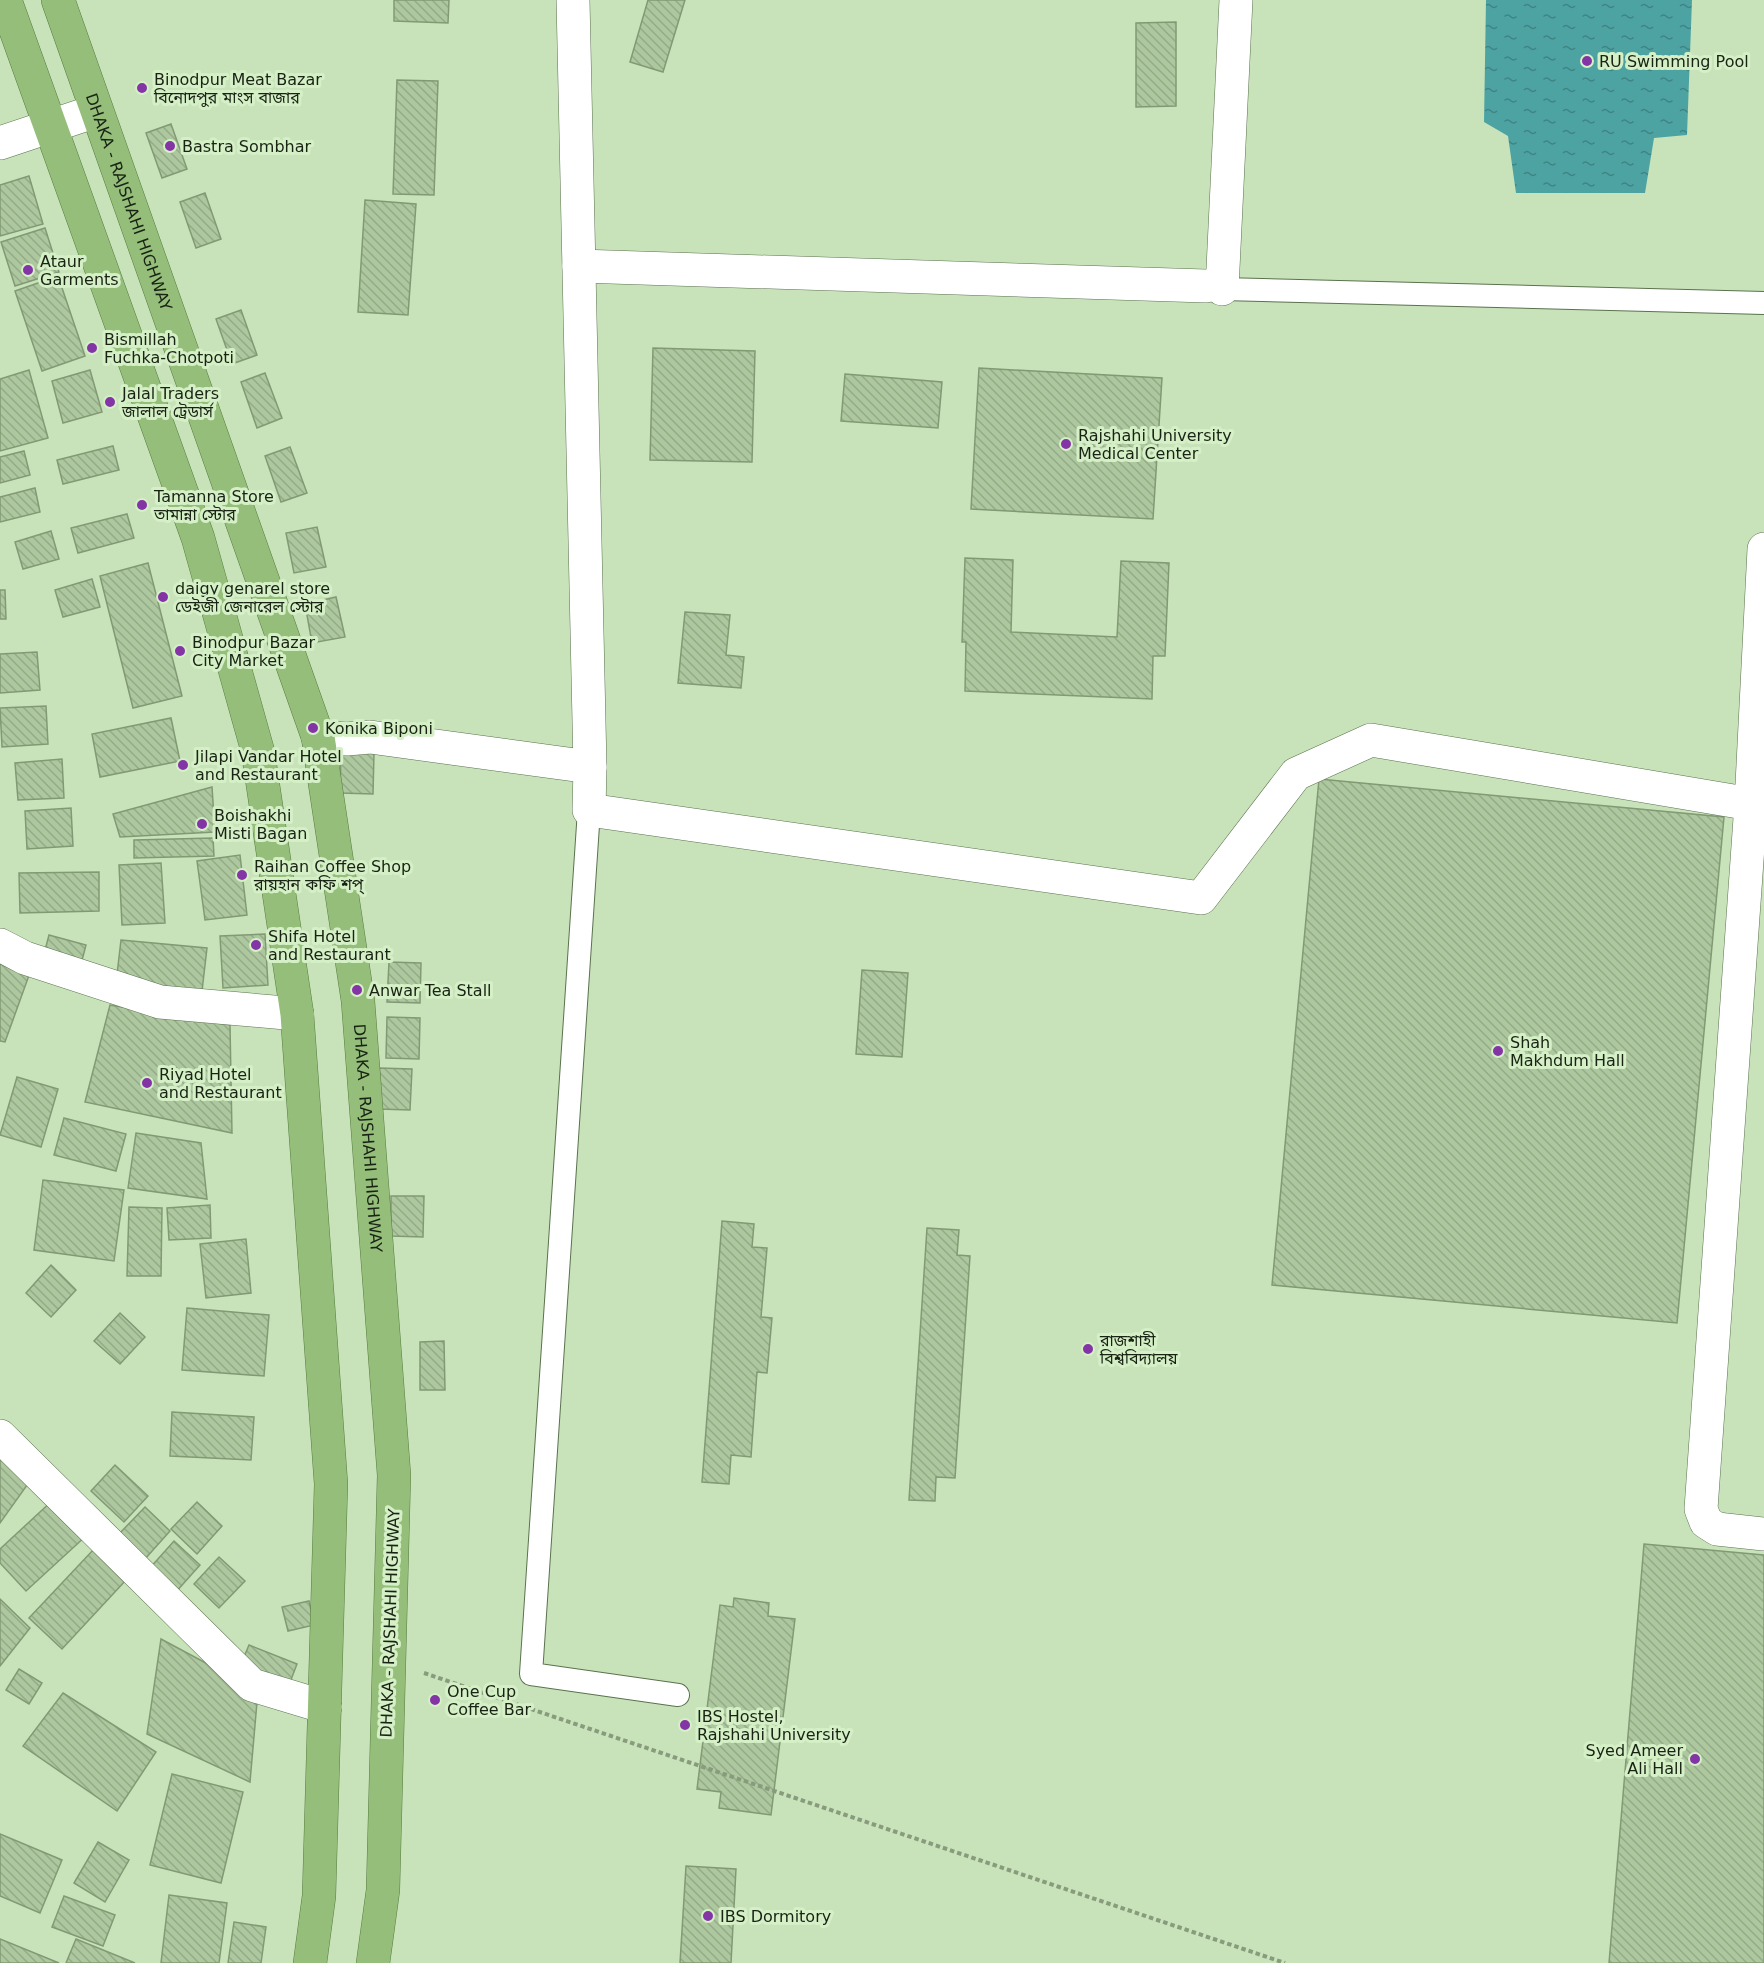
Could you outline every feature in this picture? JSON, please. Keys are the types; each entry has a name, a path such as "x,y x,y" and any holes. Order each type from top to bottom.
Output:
{"highway":[{"path":"5,0 198,538 255,741 297,1014 331,1484 319,1896 310,1963"},
{"name":"DHAKA - RAJSHAHI HIGHWAY","path":"58,0 318,737 358,1001 394,1475 383,1890 373,1963"}],"street":[{"path":"573,0 590,767 589,810 1201,898 1296,774 1371,740 1751,804"},
{"path":"579,266 1214,287 1236,0"},
{"path":"0,142 96,111"},
{"path":"1764,549 1751,804 1701,1509 1706,1521 1718,1529 1764,1534"},
{"path":"318,737 347,739 370,737 590,767"},
{"path":"0,945 25,958 160,1002 297,1014"},
{"path":"0,1436 252,1685 325,1707"}],"lane":[{"path":"1214,287 1764,303"},
{"path":"589,810 531,1674 678,1695"}],"path":[{"path":"389,1661 1285,1963"}],"water":[{"name":"RU Swimming Pool","path":"1486,0 1692,0 1687,135 1654,138 1645,193 1516,193 1508,136 1484,122"}],"building":[{"path":"394,0 449,0 448,23 394,21"},
{"path":"648,0 685,0 663,72 630,62"},
{"path":"1176,22 1176,106 1136,107 1136,23"},
{"path":"397,80 438,81 434,195 393,194"},
{"path":"171,124 187,169 162,178 146,133"},
{"path":"29,176 43,224 0,236 0,185"},
{"path":"205,193 221,239 196,248 180,202"},
{"path":"365,200 416,204 408,315 358,312"},
{"path":"45,228 59,272 15,286 1,242"},
{"path":"58,276 85,356 42,371 15,291"},
{"path":"241,310 257,355 232,364 216,319"},
{"path":"653,348 755,351 752,462 650,460"},
{"name":"Rajshahi University Medical Center","path":"979,368 1162,378 1153,519 971,509"},
{"path":"29,370 48,438 0,451 0,379"},
{"path":"90,370 102,412 63,423 52,381"},
{"path":"265,373 282,418 257,428 241,382"},
{"path":"845,374 942,382 938,428 841,421"},
{"path":"113,446 119,470 63,484 57,460"},
{"path":"290,447 307,493 281,502 265,456"},
{"path":"24,451 30,475 0,483 0,457"},
{"path":"35,488 40,512 0,522 0,497"},
{"path":"127,514 134,538 78,553 71,528"},
{"path":"317,527 326,567 294,573 286,533"},
{"path":"51,531 59,559 23,569 15,542"},
{"path":"965,558 1013,560 1011,632 1117,637 1121,561 1169,563 1165,656 1153,656 1152,699 965,691 966,642 962,642"},
{"path":"148,563 182,696 133,708 100,576"},
{"path":"92,579 100,607 63,617 55,590"},
{"path":"0,590 5,590 6,619 0,619"},
{"path":"336,597 345,637 312,643 305,604"},
{"path":"685,612 730,615 726,655 744,657 741,688 678,683"},
{"path":"37,652 40,690 0,693 0,654"},
{"path":"46,706 48,744 2,747 0,708"},
{"path":"171,718 180,761 100,777 92,734"},
{"path":"341,753 374,753 373,794 340,793"},
{"path":"62,759 64,798 18,800 15,763"},
{"name":"Shah Makhdum Hall","path":"1319,779 1724,817 1677,1323 1272,1285"},
{"path":"212,787 215,832 120,837 113,814"},
{"path":"71,808 73,846 27,849 25,811"},
{"path":"213,838 214,856 134,858 134,840"},
{"path":"240,855 247,915 205,920 197,861"},
{"path":"161,863 165,923 122,925 119,865"},
{"path":"99,872 99,911 20,913 19,873"},
{"path":"265,934 268,985 223,988 220,936"},
{"path":"49,935 86,945 80,968 43,958"},
{"path":"121,940 207,948 202,991 116,983"},
{"path":"0,955 32,967 5,1042 0,1041"},
{"path":"389,962 421,963 420,1003 387,1002"},
{"path":"862,970 908,973 902,1057 856,1054"},
{"path":"110,1005 230,1025 232,1133 85,1102"},
{"path":"387,1017 420,1018 419,1059 386,1058"},
{"path":"379,1068 412,1069 410,1110 378,1109"},
{"path":"17,1077 58,1089 41,1147 0,1135"},
{"path":"64,1118 126,1134 116,1171 54,1155"},
{"path":"136,1133 201,1143 207,1199 128,1188"},
{"path":"43,1180 124,1190 114,1261 34,1250"},
{"path":"391,1196 424,1196 423,1237 391,1236"},
{"path":"210,1205 211,1238 169,1240 167,1208"},
{"path":"129,1207 162,1208 161,1276 127,1276"},
{"path":"722,1221 754,1224 752,1247 767,1248 761,1317 772,1318 767,1373 757,1372 751,1457 731,1455 729,1484 702,1482"},
{"path":"927,1228 959,1230 957,1255 970,1256 955,1478 936,1477 935,1501 909,1500"},
{"path":"246,1239 251,1293 206,1298 200,1244"},
{"path":"51,1265 76,1290 51,1317 26,1293"},
{"path":"187,1308 269,1315 264,1376 182,1370"},
{"path":"120,1313 145,1337 120,1364 94,1341"},
{"path":"444,1341 445,1390 420,1390 420,1342"},
{"path":"172,1412 254,1417 251,1460 170,1456"},
{"path":"0,1459 30,1481 0,1523"},
{"path":"115,1465 148,1496 124,1522 91,1491"},
{"path":"54,1499 87,1535 26,1591 0,1563 0,1549"},
{"path":"197,1502 222,1526 197,1554 171,1529"},
{"path":"145,1507 170,1531 145,1559 119,1534"},
{"path":"174,1541 200,1565 175,1593 149,1569"},
{"name":"Syed Ameer Ali Hall","path":"1644,1544 1764,1555 1764,1963 1609,1963"},
{"path":"94,1549 126,1580 62,1649 29,1618"},
{"path":"219,1557 245,1581 219,1608 194,1584"},
{"path":"734,1598 769,1603 768,1616 795,1619 771,1815 719,1808 721,1792 697,1789 720,1605 733,1607"},
{"path":"0,1599 30,1628 0,1666"},
{"path":"309,1601 314,1625 288,1631 282,1607"},
{"path":"161,1639 258,1691 250,1782 147,1734"},
{"path":"249,1645 297,1664 289,1685 241,1664"},
{"path":"19,1669 42,1683 29,1704 6,1690"},
{"path":"63,1693 156,1752 117,1811 23,1746"},
{"path":"172,1774 243,1792 221,1883 150,1865"},
{"path":"0,1834 62,1860 40,1913 0,1896"},
{"path":"98,1842 129,1860 105,1902 74,1883"},
{"name":"IBS Dormitory","path":"686,1866 736,1869 731,1963 680,1963"},
{"path":"169,1895 227,1903 219,1963 161,1963"},
{"path":"64,1896 115,1915 103,1946 52,1927"},
{"path":"234,1922 266,1927 261,1963 228,1963"},
{"path":"0,1939 59,1963 0,1963"},
{"path":"76,1939 135,1963 66,1963"}],"place":[{"name":"RU Swimming Pool","path":"1587,61"},
{"name":"Binodpur Meat Bazar বিনোদপুর মাংস বাজার","path":"142,88"},
{"name":"Bastra Sombhar","path":"170,146"},
{"name":"Ataur Garments","path":"28,270"},
{"name":"Bismillah Fuchka-Chotpoti","path":"92,348"},
{"name":"Jalal Traders জালাল ট্রেডার্স","path":"110,402"},
{"name":"Rajshahi University Medical Center","path":"1066,444"},
{"name":"Tamanna Store তামান্না স্টোর","path":"142,505"},
{"name":"daigy genarel store ডেইজী জেনারেল স্টোর","path":"163,597"},
{"name":"Binodpur Bazar City Market","path":"180,651"},
{"name":"Konika Biponi","path":"313,728"},
{"name":"Jilapi Vandar Hotel and Restaurant","path":"183,765"},
{"name":"Boishakhi Misti Bagan","path":"202,824"},
{"name":"Raihan Coffee Shop রায়হান কফি শপ্","path":"242,875"},
{"name":"Shifa Hotel and Restaurant","path":"256,945"},
{"name":"Anwar Tea Stall","path":"357,990"},
{"name":"Shah Makhdum Hall","path":"1498,1051"},
{"name":"Riyad Hotel and Restaurant","path":"147,1083"},
{"name":"রাজশাহী বিশ্ববিদ্যালয়","path":"1088,1349"},
{"name":"One Cup Coffee Bar","path":"435,1700"},
{"name":"IBS Hostel, Rajshahi University","path":"685,1725"},
{"name":"Syed Ameer Ali Hall","path":"1695,1759"},
{"name":"IBS Dormitory","path":"708,1916"}]}
